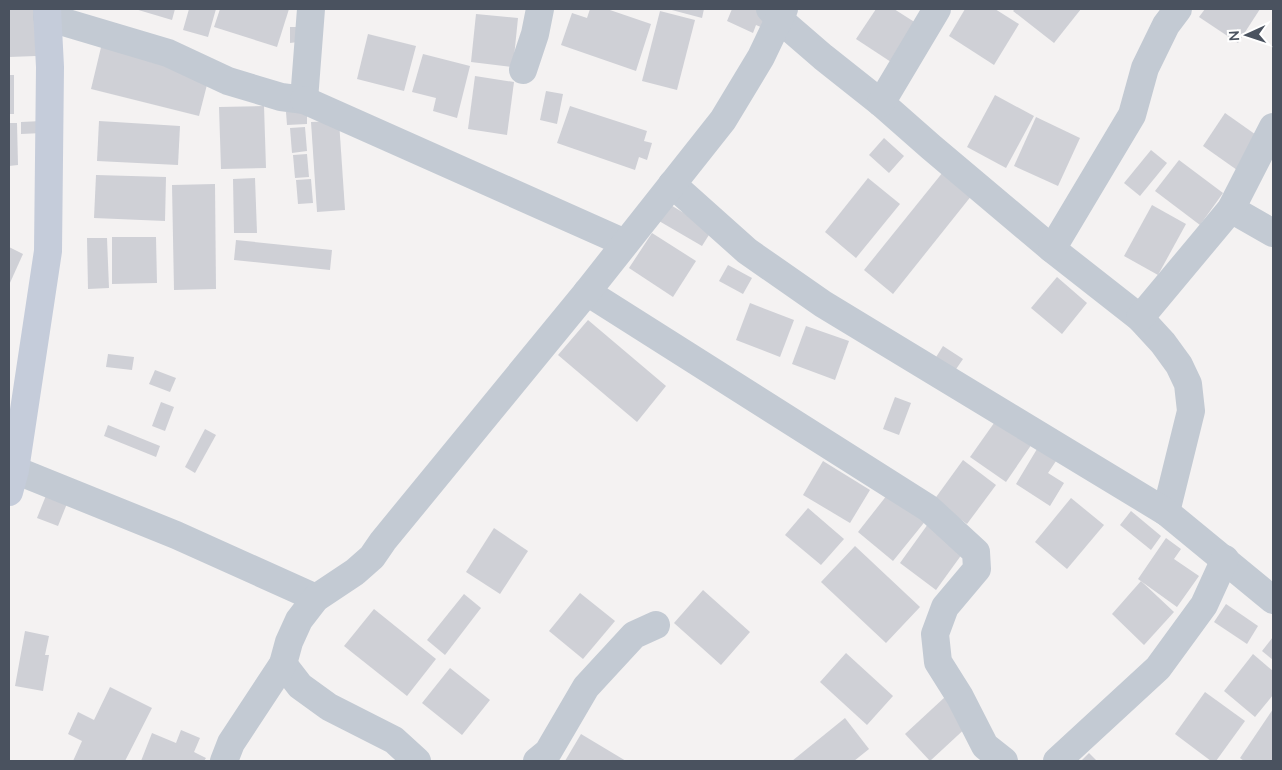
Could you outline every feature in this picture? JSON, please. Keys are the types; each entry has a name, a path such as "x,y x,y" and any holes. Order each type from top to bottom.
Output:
{"street":[{"path":"304,100 311,9"},
{"path":"523,70 535,34 540,9"},
{"path":"881,103 937,9"},
{"path":"1052,249 1132,114 1145,68 1166,25 1178,9"},
{"path":"224,761 231,743 283,664 289,642 299,620 316,598 355,572 372,557 383,541 587,292 723,120 761,57 778,12 823,57 881,103 931,148 1052,249 1140,318 1163,343 1179,365 1188,384 1191,411 1166,512"},
{"path":"316,598 176,535 12,481 48,251 50,67 47,13 168,53 228,81 280,97 304,100 625,244"},
{"path":"1140,318 1231,209 1273,127"},
{"path":"672,184 747,251 823,304 1166,512 1273,600"},
{"path":"1231,209 1273,233"},
{"path":"587,292 928,508 976,552 977,569 945,606 935,634 938,662 960,697 985,746 1004,761"},
{"path":"1057,761 1158,668 1204,605 1225,559"},
{"path":"537,761 548,752 586,687 634,635 656,626"},
{"path":"283,664 300,686 329,707 394,740 417,761"}],"building":[{"path":"9,9 35,9 36,56 9,57"},
{"path":"135,9 175,9 172,20"},
{"path":"189,9 216,9 208,37 183,30"},
{"path":"220,9 289,9 277,47 214,27"},
{"path":"590,9 607,9 651,24 636,71 561,45 572,13 587,18"},
{"path":"668,9 704,9 702,18"},
{"path":"732,9 764,9 767,17 763,28 756,25 753,33 727,21"},
{"path":"876,9 894,9 916,23 891,62 856,39"},
{"path":"965,9 995,9 1019,24 994,65 949,36"},
{"path":"1015,9 1081,9 1054,43 1013,11"},
{"path":"1205,9 1260,9 1238,43 1199,17"},
{"path":"660,11 695,20 677,90 642,81"},
{"path":"476,14 518,18 513,67 471,62"},
{"path":"290,27 297,27 298,42 290,43"},
{"path":"368,34 416,46 404,91 357,79"},
{"path":"103,39 154,51 151,62 209,77 199,116 91,89"},
{"path":"423,54 470,66 457,118 433,111 436,98 412,92"},
{"path":"9,75 14,75 14,114 9,114"},
{"path":"475,76 514,82 507,135 468,129"},
{"path":"546,91 563,94 557,124 540,120"},
{"path":"995,95 1034,116 1006,168 967,147"},
{"path":"264,106 266,168 221,169 219,107"},
{"path":"570,106 647,131 644,141 652,143 647,160 639,157 635,170 557,143"},
{"path":"307,111 307,124 287,125 286,112"},
{"path":"1225,113 1259,137 1237,170 1203,146"},
{"path":"1036,117 1080,138 1058,186 1014,166"},
{"path":"42,121 43,133 21,134 21,122"},
{"path":"99,121 180,126 178,165 97,161"},
{"path":"339,121 345,210 317,212 311,122"},
{"path":"9,123 17,123 18,165 9,166"},
{"path":"305,127 307,151 292,153 290,128"},
{"path":"884,138 904,156 889,173 869,155"},
{"path":"1151,150 1167,163 1140,196 1124,183"},
{"path":"307,154 309,177 295,178 293,155"},
{"path":"1179,160 1223,193 1200,225 1155,191"},
{"path":"943,172 972,195 893,294 864,270"},
{"path":"96,175 166,177 165,221 94,218"},
{"path":"255,178 257,233 234,233 233,179"},
{"path":"868,178 900,204 856,258 825,232"},
{"path":"311,179 313,203 298,204 296,180"},
{"path":"215,184 216,289 174,290 172,185"},
{"path":"669,204 712,230 702,246 659,221"},
{"path":"1152,205 1186,224 1158,275 1124,256"},
{"path":"652,233 696,261 673,297 629,268"},
{"path":"112,237 156,237 157,283 112,284"},
{"path":"87,238 107,238 109,288 88,289"},
{"path":"236,240 332,250 330,270 234,260"},
{"path":"9,247 23,254 9,285"},
{"path":"728,265 752,278 743,294 719,281"},
{"path":"1057,277 1087,303 1062,334 1031,308"},
{"path":"750,303 794,320 780,357 736,340"},
{"path":"588,320 666,386 637,422 558,355"},
{"path":"806,326 849,341 835,380 792,364"},
{"path":"943,346 963,359 952,375 933,362"},
{"path":"108,354 134,357 132,370 106,367"},
{"path":"155,370 176,378 170,392 149,384"},
{"path":"895,397 911,403 899,435 883,429"},
{"path":"161,402 174,407 165,431 152,426"},
{"path":"999,416 1034,441 1006,482 970,457"},
{"path":"108,425 160,446 156,457 104,436"},
{"path":"205,429 216,435 195,473 185,467"},
{"path":"1037,449 1056,461 1048,473 1064,483 1050,506 1016,484"},
{"path":"963,460 996,485 967,524 934,500"},
{"path":"823,461 870,490 850,523 803,495"},
{"path":"891,490 927,519 893,561 858,532"},
{"path":"47,493 68,501 58,526 37,518"},
{"path":"1071,498 1104,525 1067,569 1035,542"},
{"path":"808,508 844,539 821,565 785,535"},
{"path":"1131,511 1161,536 1151,550 1120,525"},
{"path":"928,524 965,550 936,590 900,563"},
{"path":"494,528 528,551 500,594 466,572"},
{"path":"1166,538 1181,549 1174,559 1199,576 1177,607 1138,579"},
{"path":"855,546 920,607 886,643 821,582"},
{"path":"1141,581 1174,612 1144,645 1112,614"},
{"path":"703,590 750,632 721,665 674,623"},
{"path":"580,593 615,621 583,659 549,631"},
{"path":"464,594 481,608 445,655 427,640"},
{"path":"1226,604 1258,626 1247,644 1214,622"},
{"path":"374,609 436,659 407,696 344,646"},
{"path":"25,631 49,636 45,655 49,655 43,691 15,686"},
{"path":"1273,637 1273,660 1262,651"},
{"path":"846,653 893,696 867,725 820,682"},
{"path":"1253,654 1273,671 1273,695 1255,717 1224,691"},
{"path":"450,668 490,700 462,735 422,703"},
{"path":"110,687 152,708 125,761 73,761 82,741 68,734 78,712 94,720"},
{"path":"1205,692 1245,721 1216,761 1211,761 1175,734"},
{"path":"945,697 970,724 930,761 905,734"},
{"path":"1273,709 1273,761 1244,761 1240,758"},
{"path":"845,718 869,749 854,761 792,761"},
{"path":"181,730 200,738 194,752 206,758 204,761 141,761 152,733 176,743"},
{"path":"581,734 626,761 565,761"},
{"path":"1089,753 1097,761 1081,761"}]}
